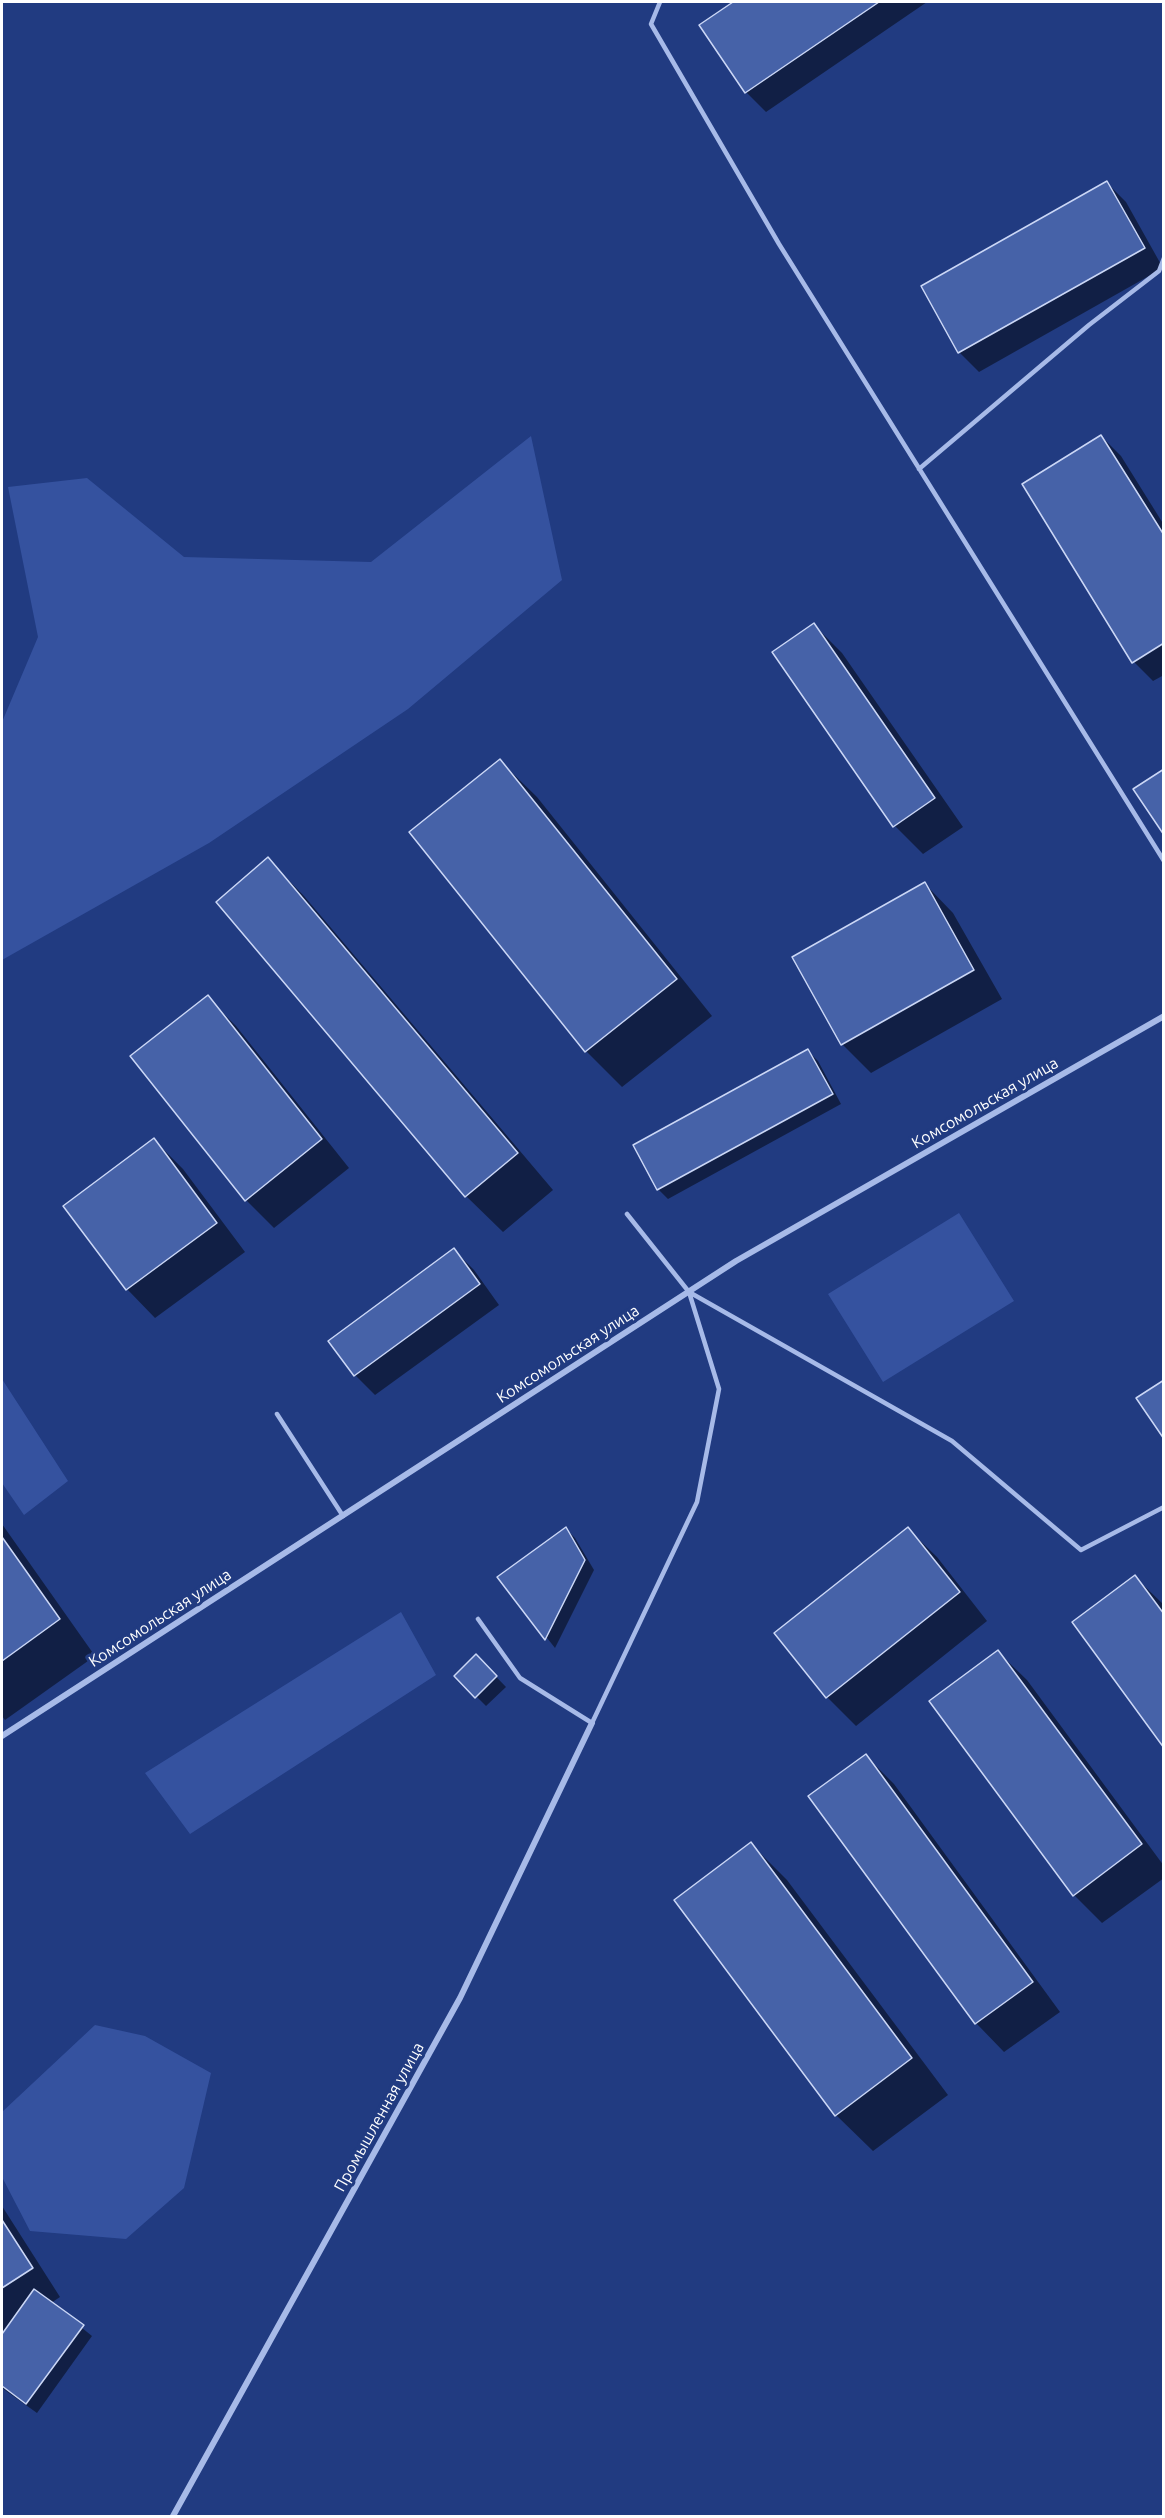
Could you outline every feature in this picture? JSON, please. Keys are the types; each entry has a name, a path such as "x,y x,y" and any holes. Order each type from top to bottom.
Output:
{"street":[{"name":"Комсомольская улица","path":"2,1737 736,1261 1164,1016"},
{"name":"Промышленная улица","path":"173,2517 460,1998 592,1722"}],"lane":[{"path":"660,2 651,24 779,244 1164,861"},
{"path":"920,469 1089,325 1159,271 1164,258"},
{"path":"478,1619 520,1678 592,1722 698,1502 719,1389 689,1292 627,1214"},
{"path":"689,1292 952,1441 1080,1550 1164,1507"},
{"path":"277,1414 343,1516"}],"shaded area":[{"path":"531,436 562,580 408,709 209,843 2,960 2,722 38,637 8,487 87,478 184,557 371,562"},
{"path":"959,1213 1014,1301 883,1382 828,1294"},
{"path":"2,1379 68,1481 24,1515 2,1483"},
{"path":"401,1612 436,1675 190,1834 145,1773"},
{"path":"95,2025 145,2036 211,2073 184,2188 126,2239 30,2231 2,2177 2,2112"}],"building":[{"path":"733,2 879,2 745,93 699,25"},
{"path":"1107,181 1145,248 958,353 921,286"},
{"path":"1101,435 1164,535 1164,643 1132,663 1022,484"},
{"path":"814,623 935,798 893,827 772,652"},
{"path":"500,759 677,979 585,1052 409,832"},
{"path":"1164,769 1164,835 1133,789"},
{"path":"268,857 518,1153 465,1197 216,902"},
{"path":"925,882 974,970 841,1045 792,957"},
{"path":"208,995 322,1139 245,1201 130,1056"},
{"path":"808,1049 833,1094 657,1190 633,1145"},
{"path":"154,1138 217,1223 126,1290 63,1206"},
{"path":"454,1248 480,1284 354,1376 328,1341"},
{"path":"1164,1380 1164,1439 1136,1398"},
{"path":"566,1527 585,1560 545,1640 497,1577"},
{"path":"908,1527 960,1592 826,1698 774,1633"},
{"path":"2,1537 60,1619 2,1661"},
{"path":"1135,1575 1164,1614 1164,1748 1072,1622"},
{"path":"998,1650 1142,1844 1073,1896 929,1701"},
{"path":"476,1654 497,1676 475,1698 454,1676"},
{"path":"866,1754 1033,1982 975,2024 808,1796"},
{"path":"751,1842 912,2058 835,2116 674,1900"},
{"path":"2,2220 33,2268 2,2288"},
{"path":"34,2289 84,2325 26,2404 2,2386 2,2334"}]}
